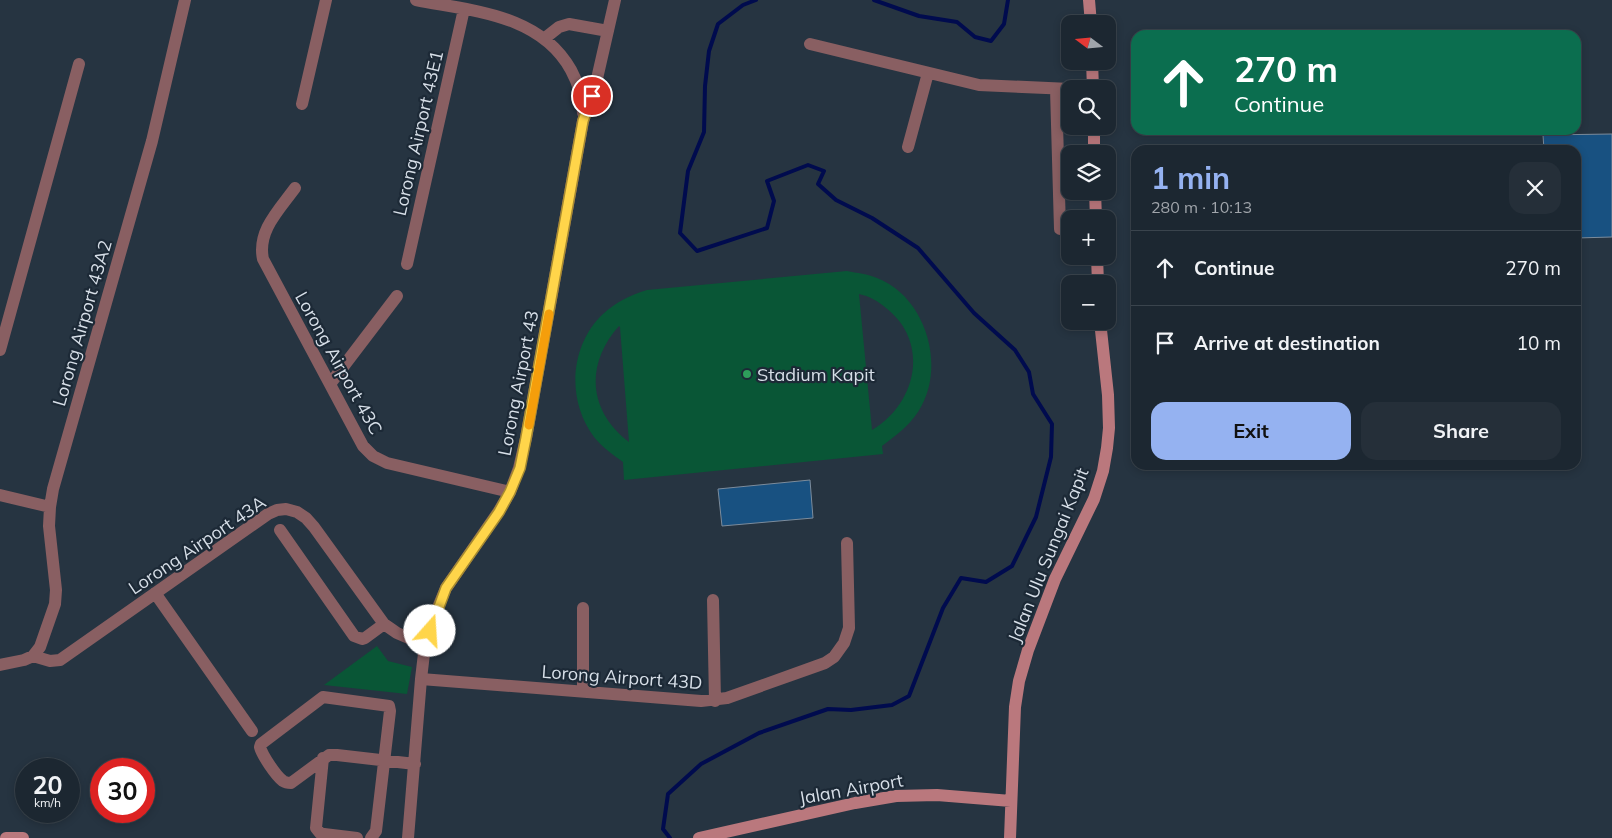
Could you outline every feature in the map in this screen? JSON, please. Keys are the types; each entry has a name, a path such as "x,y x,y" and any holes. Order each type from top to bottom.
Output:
{"main road":[{"path":"1089,0 1090,15"},
{"name":"Jalan Ulu Sungai Kapit","path":"1010,838 1015,707 1019,681 1028,650 1055,579 1094,499 1102,471 1109,428 1108,395 1101,330"},
{"name":"Jalan Airport","path":"699,838 855,803 896,796 938,795 1011,801"},
{"path":"6,838 23,838"}],"street":[{"name":"Lorong Airport 43A2","path":"33,656 40,647 56,597 49,526 53,489 152,141 185,0"},
{"path":"302,104 326,0"},
{"path":"416,0 506,18 534,30 557,49 575,76 583,105 583,121"},
{"path":"583,121 596,83 615,0"},
{"name":"Lorong Airport 43E1","path":"407,264 464,9"},
{"path":"545,38 559,26 569,24 608,31"},
{"path":"810,44 987,86 1061,89"},
{"path":"0,350 79,64"},
{"path":"908,147 928,73"},
{"path":"1056,89 1060,230"},
{"name":"Lorong Airport 43","path":"408,838 425,645 446,588 499,512 520,468 583,121"},
{"name":"Lorong Airport 43C","path":"295,188 268,225 262,238 260,249 263,259 363,446 380,460 510,492"},
{"path":"330,384 397,296"},
{"path":"0,495 50,507"},
{"name":"Lorong Airport 43A","path":"33,656 50,661 60,660 268,514 286,509 297,512 314,527 384,624 396,634 425,645"},
{"path":"280,530 354,636 362,639 365,638 384,624"},
{"name":"Lorong Airport 43D","path":"421,679 701,702 715,701 825,663 840,650 849,628 847,543"},
{"path":"155,593 252,731"},
{"path":"713,600 715,701"},
{"path":"583,608 583,692"},
{"path":"0,665 33,656"},
{"path":"371,838 376,831 384,760 390,710 389,706 323,697 261,744 261,753 281,780 287,783 293,781 323,758 333,754 384,760 415,764"},
{"path":"323,758 316,828 320,833 324,834 357,838"}],"green space":[{"path":"847,271 877,278 893,287 907,299 918,314 926,332 930,350 929,388 922,405 910,423 882,446 883,454 624,480 623,462 597,441 585,422 579,407 576,373 578,357 584,341 592,327 603,314 618,302 647,290","holes":["859,294 870,297 880,303 900,322 909,338 913,354 912,372 908,388 899,404 887,418 872,430","620,327 629,442 615,430 605,416 599,402 596,387 596,371 600,356"]},
{"path":"377,646 388,661 412,667 407,694 324,685"}],"building":[{"path":"1612,134 1612,237 1581,238 1581,145 1544,145 1543,135"},
{"path":"810,480 813,518 722,526 718,489"}],"waterway":[{"path":"670,838 663,829 668,794 701,764 759,733 828,709 851,710 892,705 909,696 943,608 961,578 986,582 1012,566 1036,517 1051,457 1052,424 1033,394 1029,372 1015,350 974,313 918,248 872,218 836,200 818,184 824,171 808,165 767,181 774,201 767,228 697,251 680,233 688,171 704,132 705,86 709,51 718,24 743,5 756,0"},
{"path":"874,0 919,16 957,22 975,37 991,41 1004,24 1008,0"}],"slow traffic":[{"path":"529,425 549,314"}],"place":[{"name":"Stadium Kapit","path":"747,374"}],"route":[{"path":"430,631 446,588 499,512 520,468 583,121 592,96"}]}
